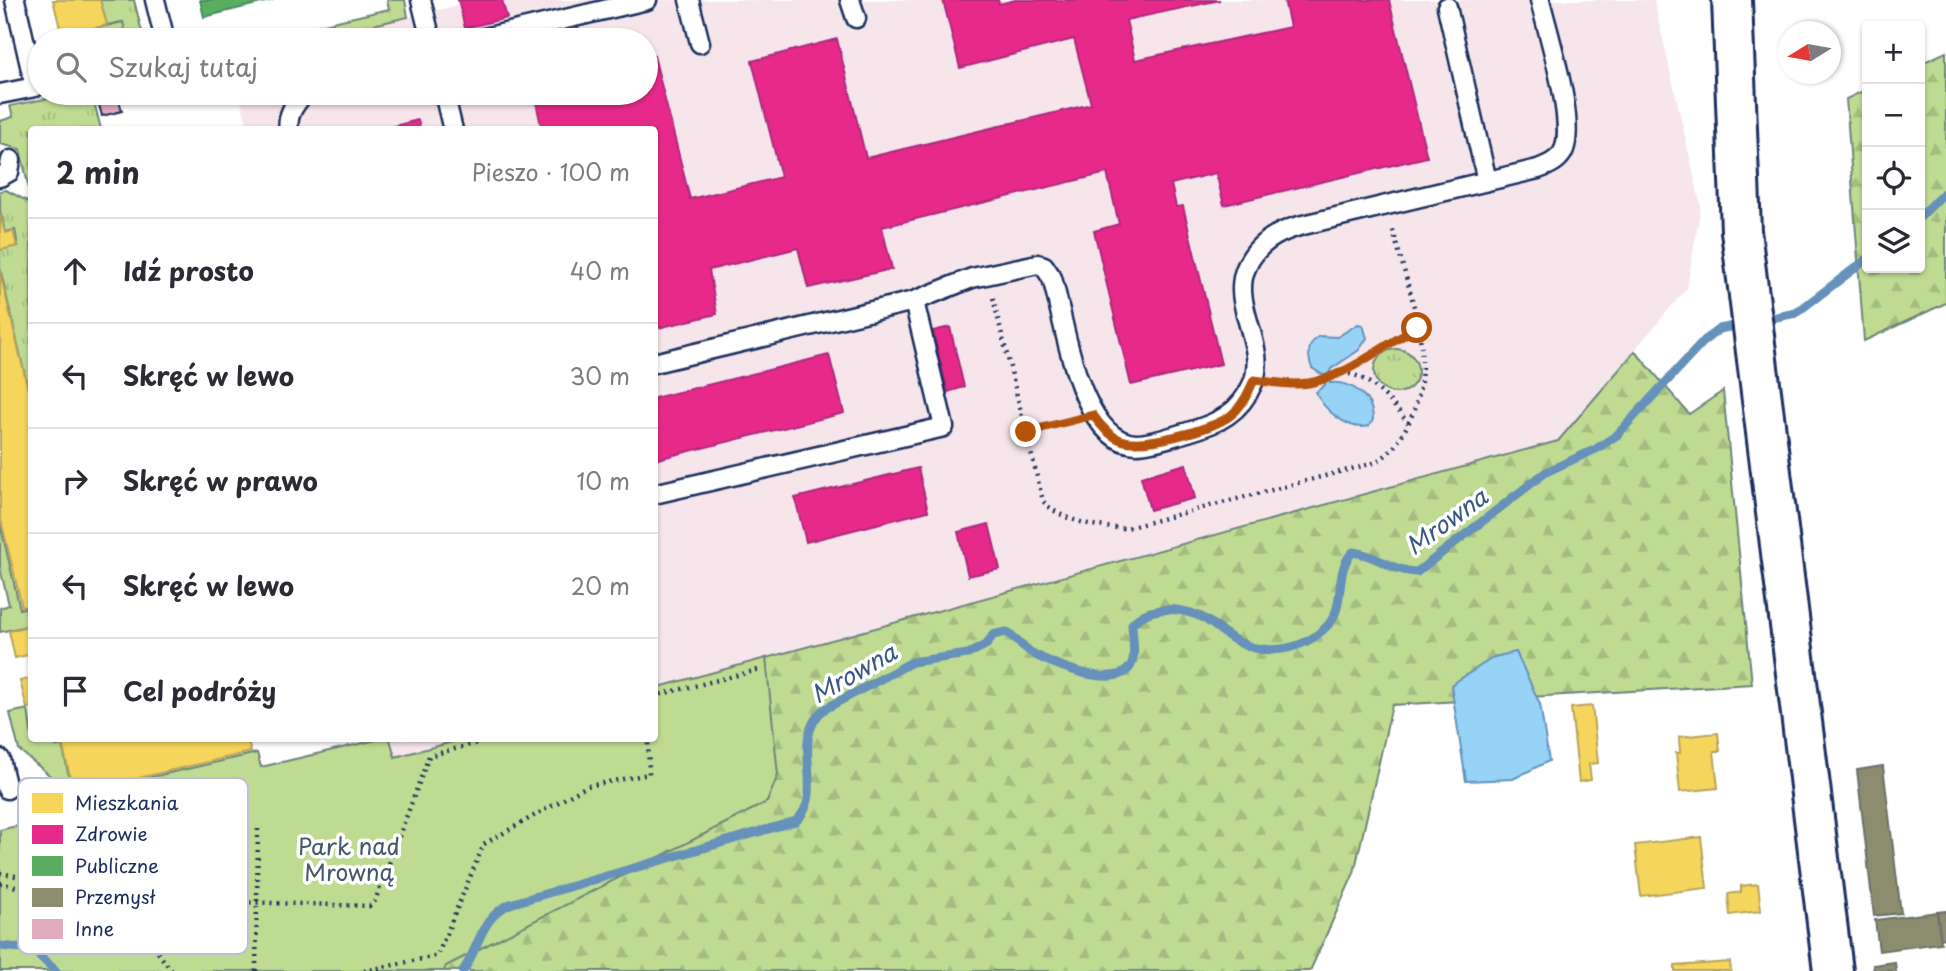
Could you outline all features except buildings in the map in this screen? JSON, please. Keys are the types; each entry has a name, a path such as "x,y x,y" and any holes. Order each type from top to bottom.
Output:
{"street":[{"path":"1732,0 1738,177 1746,283 1833,971"}],"lane":[{"path":"15,0 28,57"},
{"path":"155,0 162,28"},
{"path":"421,0 428,28"},
{"path":"527,28 647,0"},
{"path":"689,0 700,43"},
{"path":"850,0 856,18"},
{"path":"658,362 914,301 987,275 1038,264 1049,271 1093,415 1102,428 1118,439 1136,444 1208,426 1230,416 1243,403 1254,380 1255,357 1242,295 1245,268 1268,240 1285,229 1553,163 1563,154 1569,135 1567,113 1540,0"},
{"path":"1447,7 1487,181"},
{"path":"0,94 28,88"},
{"path":"288,126 287,121 294,105"},
{"path":"447,105 452,126"},
{"path":"0,177 9,172 11,160"},
{"path":"658,493 944,427 914,301"},
{"path":"0,759 7,789"}],"path":[{"path":"987,275 1043,501 1049,508 1107,527 1127,528 1374,463 1389,455 1409,423 1422,386 1411,288 1387,205"},
{"path":"1254,380 1307,384 1323,380 1417,328"},
{"path":"1338,374 1351,374 1363,380 1387,397 1409,423"},
{"path":"1026,432 1093,415"},
{"path":"658,694 762,669"},
{"path":"248,904 370,906 375,901 429,757 481,742"},
{"path":"363,971 438,956 484,844 587,786 649,774 648,742"},
{"path":"7,789 18,808"},
{"path":"256,971 258,827"},
{"path":"0,873 18,877"},
{"path":"0,883 18,887"},
{"path":"159,954 172,971"}],"shaded area":[{"path":"458,0 1654,0 1701,206 1687,288 1558,441 658,687 658,126 247,126 242,105 658,105 658,28 360,28 459,5"},
{"path":"391,742 452,742 394,757"}],"green space":[{"path":"100,0 134,0 141,28 124,28 122,22 107,25"},
{"path":"387,0 405,0 408,17 360,28 307,28 389,9"},
{"path":"123,22 124,28 97,28"},
{"path":"1946,52 1946,303 1864,341 1846,99 1862,91 1862,273 1925,273 1925,62"},
{"path":"28,102 28,105 95,105 100,126 28,126 28,184 20,149 0,144 0,121 13,117 10,106"},
{"path":"6,190 28,201 28,388 0,268 0,250 18,246 15,230 5,232 0,210 0,191"},
{"path":"1396,349 1405,350 1412,355 1417,362 1417,380 1412,387 1405,392 1396,393 1387,392 1380,387 1375,380 1374,371 1375,362 1380,355 1387,350"},
{"path":"1635,351 1689,414 1723,391 1752,684 1392,705 1354,873 1310,971 389,971 767,671 766,658 1558,441"},
{"path":"0,523 20,609 28,607 28,626 0,632 0,608 9,605 0,568"},
{"name":"Park nad Mrowną","path":"766,658 778,775 767,802 446,966 444,971 0,971 0,830 18,826 18,954 248,954 248,778 147,778 257,753 261,767 367,742 391,742 395,757 452,742 658,742 658,687"},
{"name":"Park nad Mrowną","path":"28,709 28,742 55,742 56,746 62,745 69,778 53,778 19,750 10,713"}],"water":[{"path":"1358,324 1363,325 1367,338 1359,350 1331,369 1328,376 1330,383 1346,385 1365,397 1373,420 1369,426 1362,427 1346,423 1325,406 1316,392 1325,385 1323,375 1312,368 1309,359 1310,346 1319,336 1337,337"},
{"path":"1516,652 1540,704 1549,761 1513,779 1466,781 1451,685 1494,657"}],"waterway":[{"name":"Mrowna","path":"1925,212 1946,191"},
{"name":"Mrowna","path":"1762,320 1796,313 1862,263"},
{"name":"Mrowna","path":"463,971 486,925 510,904 796,821 805,809 809,796 808,752 813,723 823,710 912,662 968,654 987,644 993,635 1006,632 1032,653 1054,663 1085,673 1114,676 1125,672 1132,663 1132,624 1146,614 1162,610 1180,610 1197,615 1233,639 1257,648 1282,649 1306,642 1333,618 1337,609 1343,569 1353,552 1400,569 1417,572 1546,472 1596,449 1617,435 1705,340 1719,329 1745,324"},
{"name":"Mrowna","path":"0,946 18,948"},
{"name":"Mrowna","path":"37,954 56,971"}],"route":[{"path":"1026,432 1093,415 1102,428 1118,439 1136,444 1181,434 1230,416 1243,403 1254,380 1307,384 1323,380 1341,373 1387,343 1417,328"}]}
